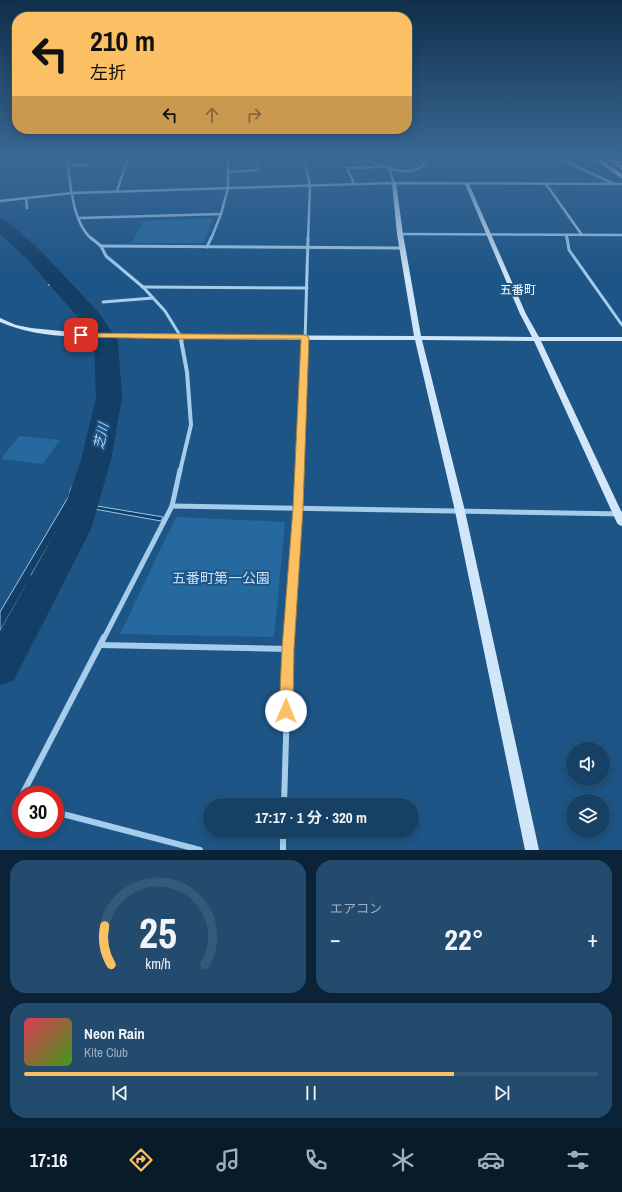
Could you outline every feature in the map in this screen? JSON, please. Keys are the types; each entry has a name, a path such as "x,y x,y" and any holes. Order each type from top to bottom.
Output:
{"street":[{"path":"26,198 27,208"},
{"path":"0,201 29,198"},
{"path":"27,786 172,506 191,425 187,372 181,337 165,311 143,287 141,287 106,256 101,246 86,234 79,218 73,198"},
{"path":"207,247 221,214 225,198"},
{"path":"284,798 288,649 298,508 310,198"},
{"path":"396,198 400,234 418,338 460,512 532,850"},
{"path":"472,198 523,314 536,338 620,514 622,523"},
{"path":"556,198 582,235"},
{"path":"79,218 221,214"},
{"path":"400,234 622,235"},
{"path":"566,235 568,250 622,325"},
{"path":"101,246 403,248"},
{"path":"141,287 307,288"},
{"path":"103,302 153,298"},
{"path":"0,320 14,326 31,330 81,335 181,337 622,339"},
{"path":"172,506 620,514"},
{"path":"100,645 288,649"},
{"path":"64,814 200,850"},
{"path":"283,838 283,850"}],"green space":[{"path":"213,218 204,243 132,243 143,221"},
{"path":"19,436 60,440 43,464 1,459"},
{"name":"五番町第一公園","path":"176,517 285,522 274,637 120,634"}],"water":[{"path":"45,266 80,299 83,300 83,303 98,317 97,318 110,339 116,362 117,387 114,412 107,436 97,460 73,502 163,517 161,521 72,505 31,575 33,579 28,582 0,631 0,612 70,494 70,490 77,479 76,477 81,469 85,469 99,435 109,399 111,381 110,363 106,346 98,329 84,311 56,284 48,285 53,283 43,273 47,274 46,271 43,271 40,267"}],"waterway":[{"name":"芝川","path":"0,224 35,256 91,318 106,341 109,398 96,460 74,529 0,668"}],"district":[{"name":"五番町","path":"518,290"}],"route":[{"path":"81,335 305,337 298,508 288,649 286,711"}]}
